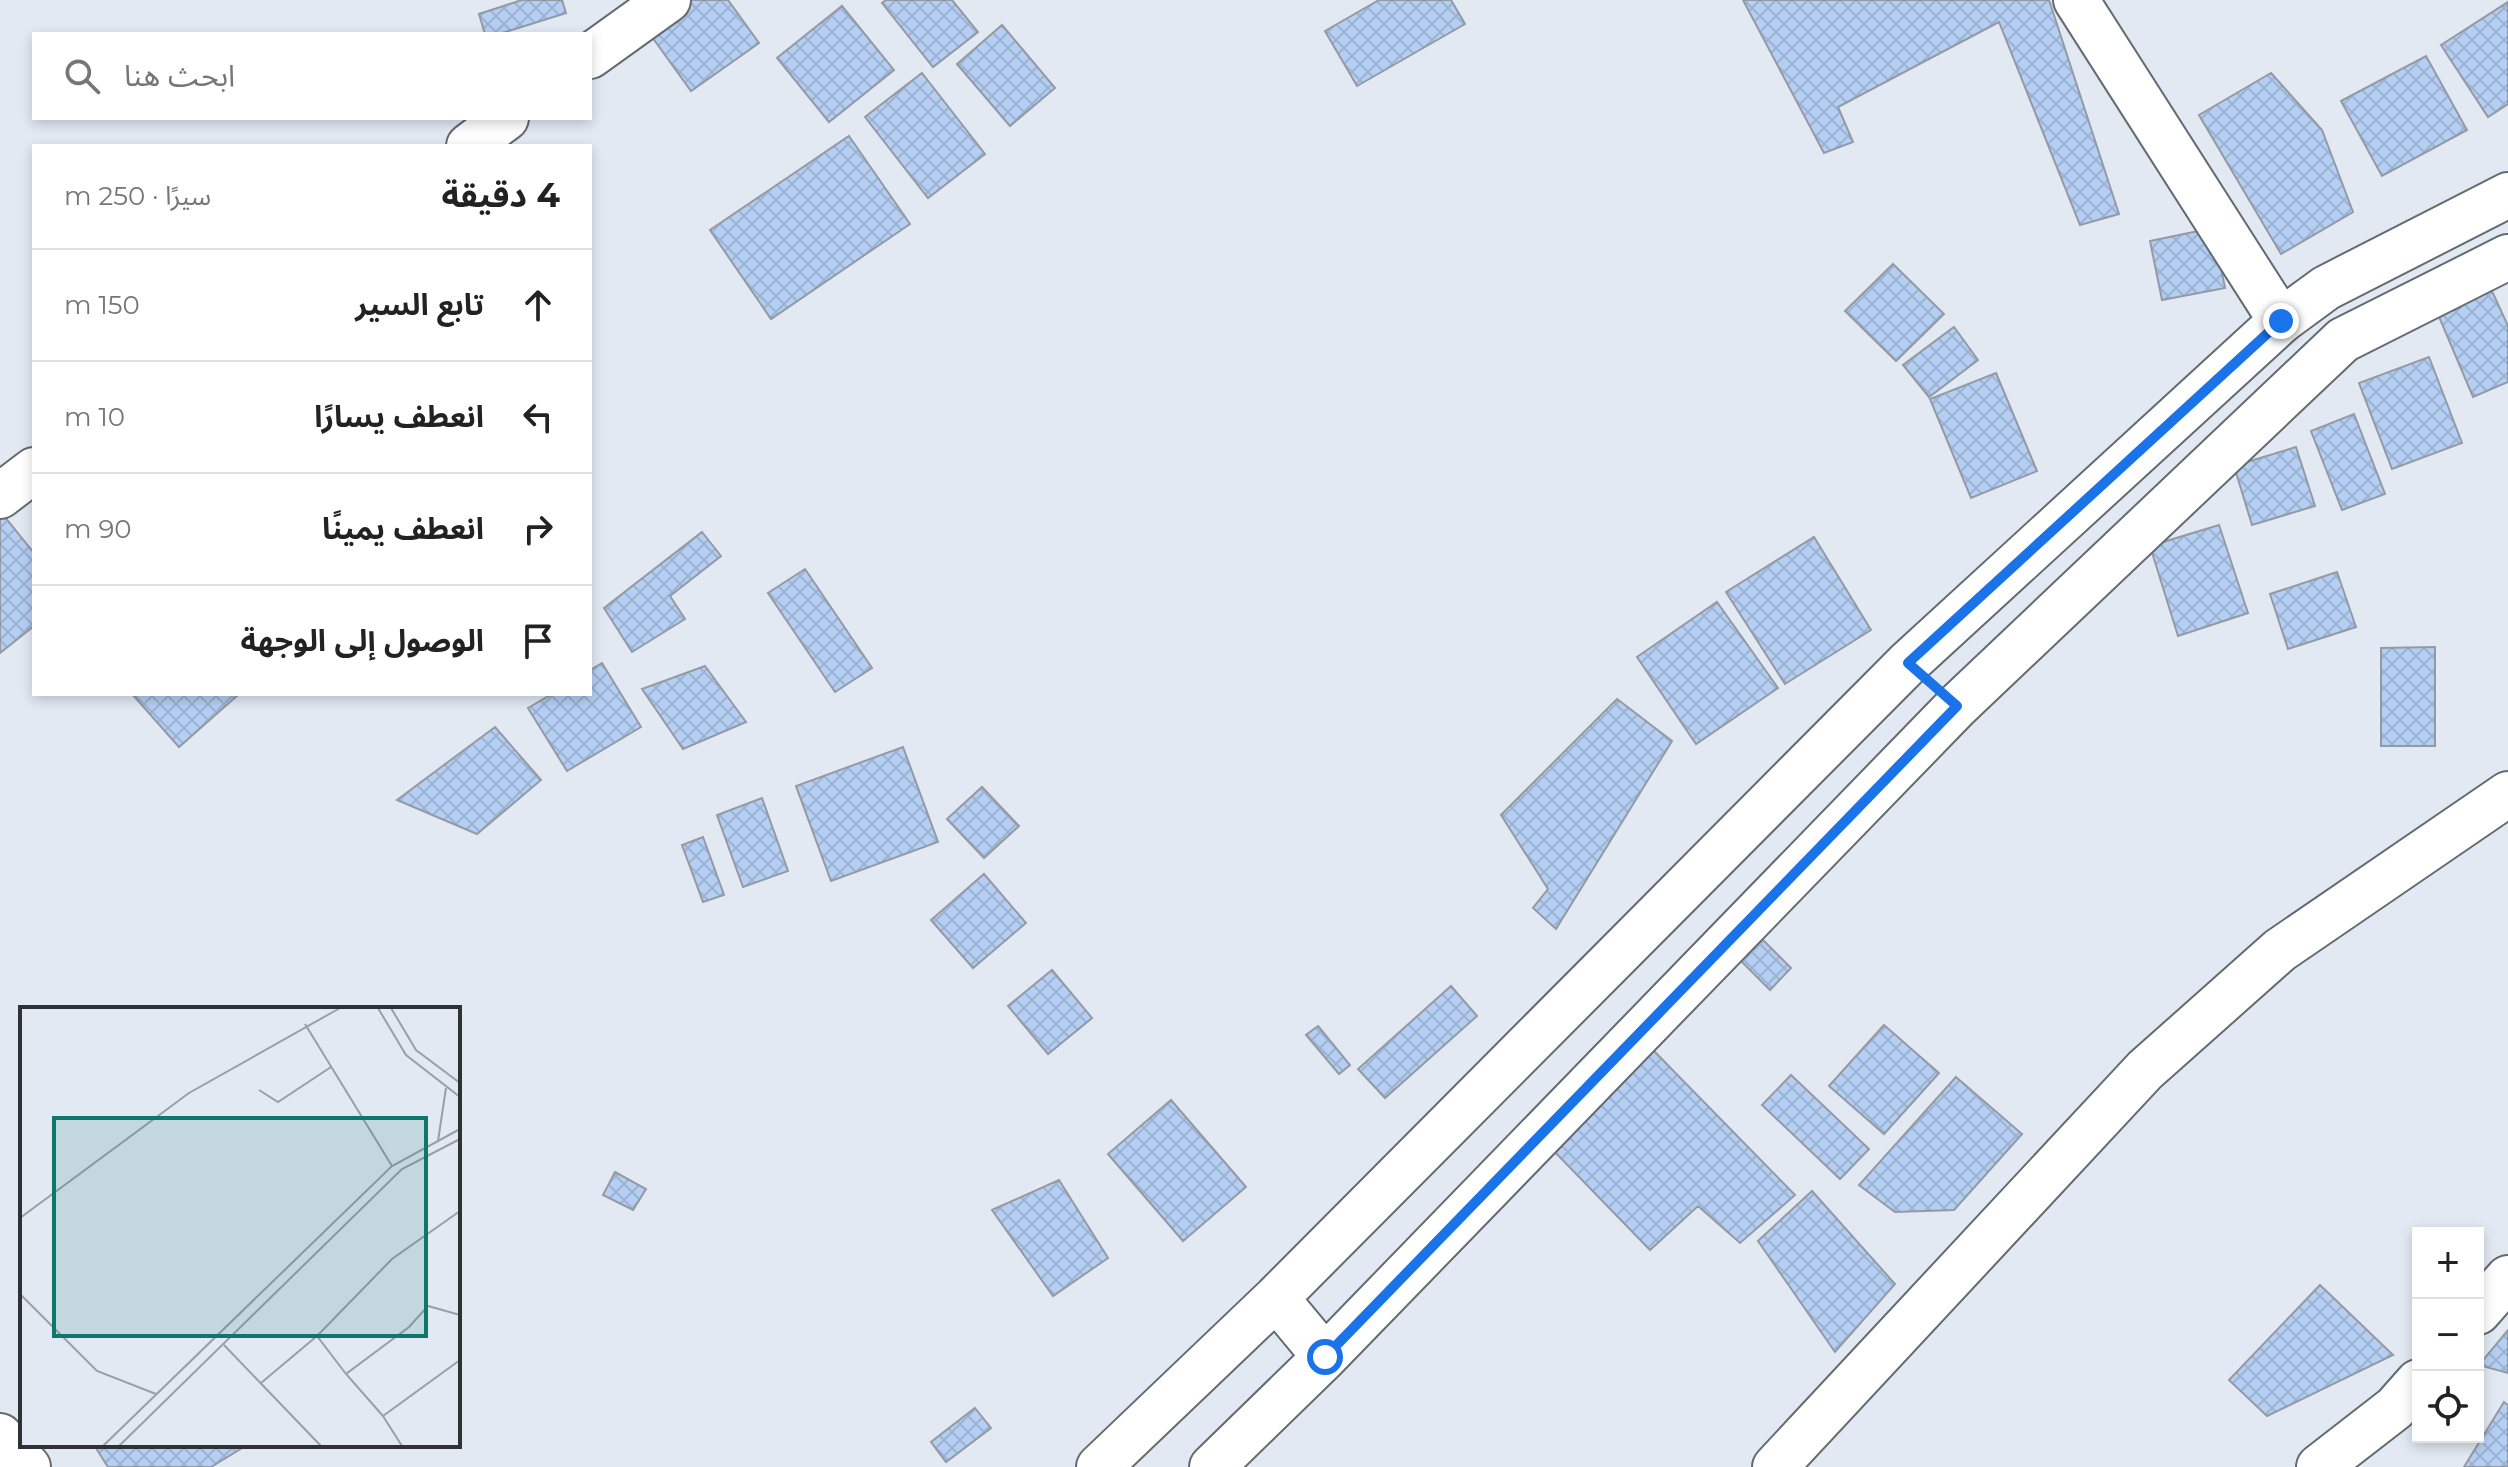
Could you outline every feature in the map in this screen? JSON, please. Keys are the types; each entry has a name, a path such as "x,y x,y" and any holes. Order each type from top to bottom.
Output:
{"main road":[{"path":"592,55 668,0"},
{"path":"2076,0 2281,321"},
{"path":"472,144 503,120"},
{"path":"1099,1467 1276,1298 1908,663 2281,321 2326,288 2508,195"},
{"path":"1212,1467 1325,1357 1957,706 2343,340 2508,257"},
{"path":"0,496 32,472"},
{"path":"1908,663 1957,706"},
{"path":"1775,1467 2145,1070 2280,950 2508,794"},
{"path":"2484,1305 2508,1278"},
{"path":"1276,1298 1325,1357"},
{"path":"2319,1467 2395,1408 2412,1389"},
{"path":"0,1436 28,1467"}],"building":[{"path":"522,0 562,0 566,13 505,32 484,32 479,14"},
{"path":"674,0 728,0 759,43 691,91 642,23"},
{"path":"886,0 952,0 978,32 933,67 882,3"},
{"path":"1379,0 1451,0 1465,24 1357,86 1325,31"},
{"path":"1743,0 2049,0 2119,214 2080,225 1999,22 1838,107 1853,142 1824,153"},
{"path":"2508,2 2508,104 2488,117 2441,45"},
{"path":"842,6 894,70 829,122 777,58"},
{"path":"1002,25 1055,88 1010,126 957,64"},
{"path":"2426,56 2467,130 2382,176 2341,101"},
{"path":"922,73 985,154 928,198 865,117"},
{"path":"2271,73 2322,130 2353,212 2281,254 2199,115"},
{"path":"849,136 910,224 771,319 710,230"},
{"path":"2213,228 2225,288 2162,300 2150,241"},
{"path":"1893,264 1944,314 1896,361 1845,311"},
{"path":"2491,289 2508,326 2508,382 2473,397 2437,312"},
{"path":"1954,327 1978,360 1929,397 1903,365"},
{"path":"2429,357 2462,443 2392,469 2359,383"},
{"path":"1996,373 2037,471 1971,498 1930,399"},
{"path":"2354,414 2385,494 2342,510 2311,431"},
{"path":"2296,447 2315,506 2252,525 2234,466"},
{"path":"0,511 32,551 32,628 0,653"},
{"path":"2219,525 2248,613 2178,636 2150,546"},
{"path":"702,532 721,556 670,596 685,619 632,652 604,608"},
{"path":"1814,537 1871,630 1785,684 1726,592"},
{"path":"805,569 872,668 835,692 768,593"},
{"path":"2337,572 2356,627 2288,649 2270,594"},
{"path":"1717,602 1778,688 1696,744 1637,657"},
{"path":"2435,647 2435,746 2381,746 2381,648"},
{"path":"602,663 641,727 567,771 528,708 549,696 592,696 592,669"},
{"path":"705,666 746,722 683,749 642,689"},
{"path":"134,696 237,696 179,747"},
{"path":"1617,699 1672,741 1556,929 1533,908 1548,889 1501,815"},
{"path":"495,727 541,780 477,834 397,800"},
{"path":"903,747 938,842 831,881 796,786"},
{"path":"982,787 1019,826 984,858 947,819"},
{"path":"762,798 788,871 743,887 717,815"},
{"path":"703,837 724,895 703,902 682,845"},
{"path":"984,874 1026,923 973,968 931,920"},
{"path":"1757,934 1791,968 1770,990 1735,955"},
{"path":"1052,970 1092,1018 1048,1054 1008,1006"},
{"path":"1451,986 1477,1016 1385,1098 1358,1069"},
{"path":"1884,1025 1939,1073 1884,1134 1829,1086"},
{"path":"1318,1026 1350,1065 1339,1074 1306,1035"},
{"path":"1652,1049 1795,1195 1740,1243 1698,1206 1650,1250 1550,1147"},
{"path":"1791,1075 1869,1149 1840,1179 1762,1105"},
{"path":"1956,1077 2022,1134 1954,1210 1895,1212 1859,1185"},
{"path":"1171,1100 1246,1187 1183,1241 1108,1154"},
{"path":"615,1172 646,1189 633,1210 603,1195"},
{"path":"1059,1180 1108,1258 1053,1296 992,1210"},
{"path":"1812,1191 1895,1284 1835,1352 1758,1241"},
{"path":"2320,1285 2393,1355 2267,1416 2229,1380"},
{"path":"2508,1330 2508,1373 2484,1366 2484,1359"},
{"path":"2504,1402 2508,1405 2508,1467 2464,1467 2479,1443 2484,1443 2484,1434"},
{"path":"975,1408 991,1428 946,1462 931,1442"},
{"path":"95,1447 244,1447 211,1467 108,1467"}],"route":[{"path":"1325,1357 1957,706 1908,663 2281,321"}]}
